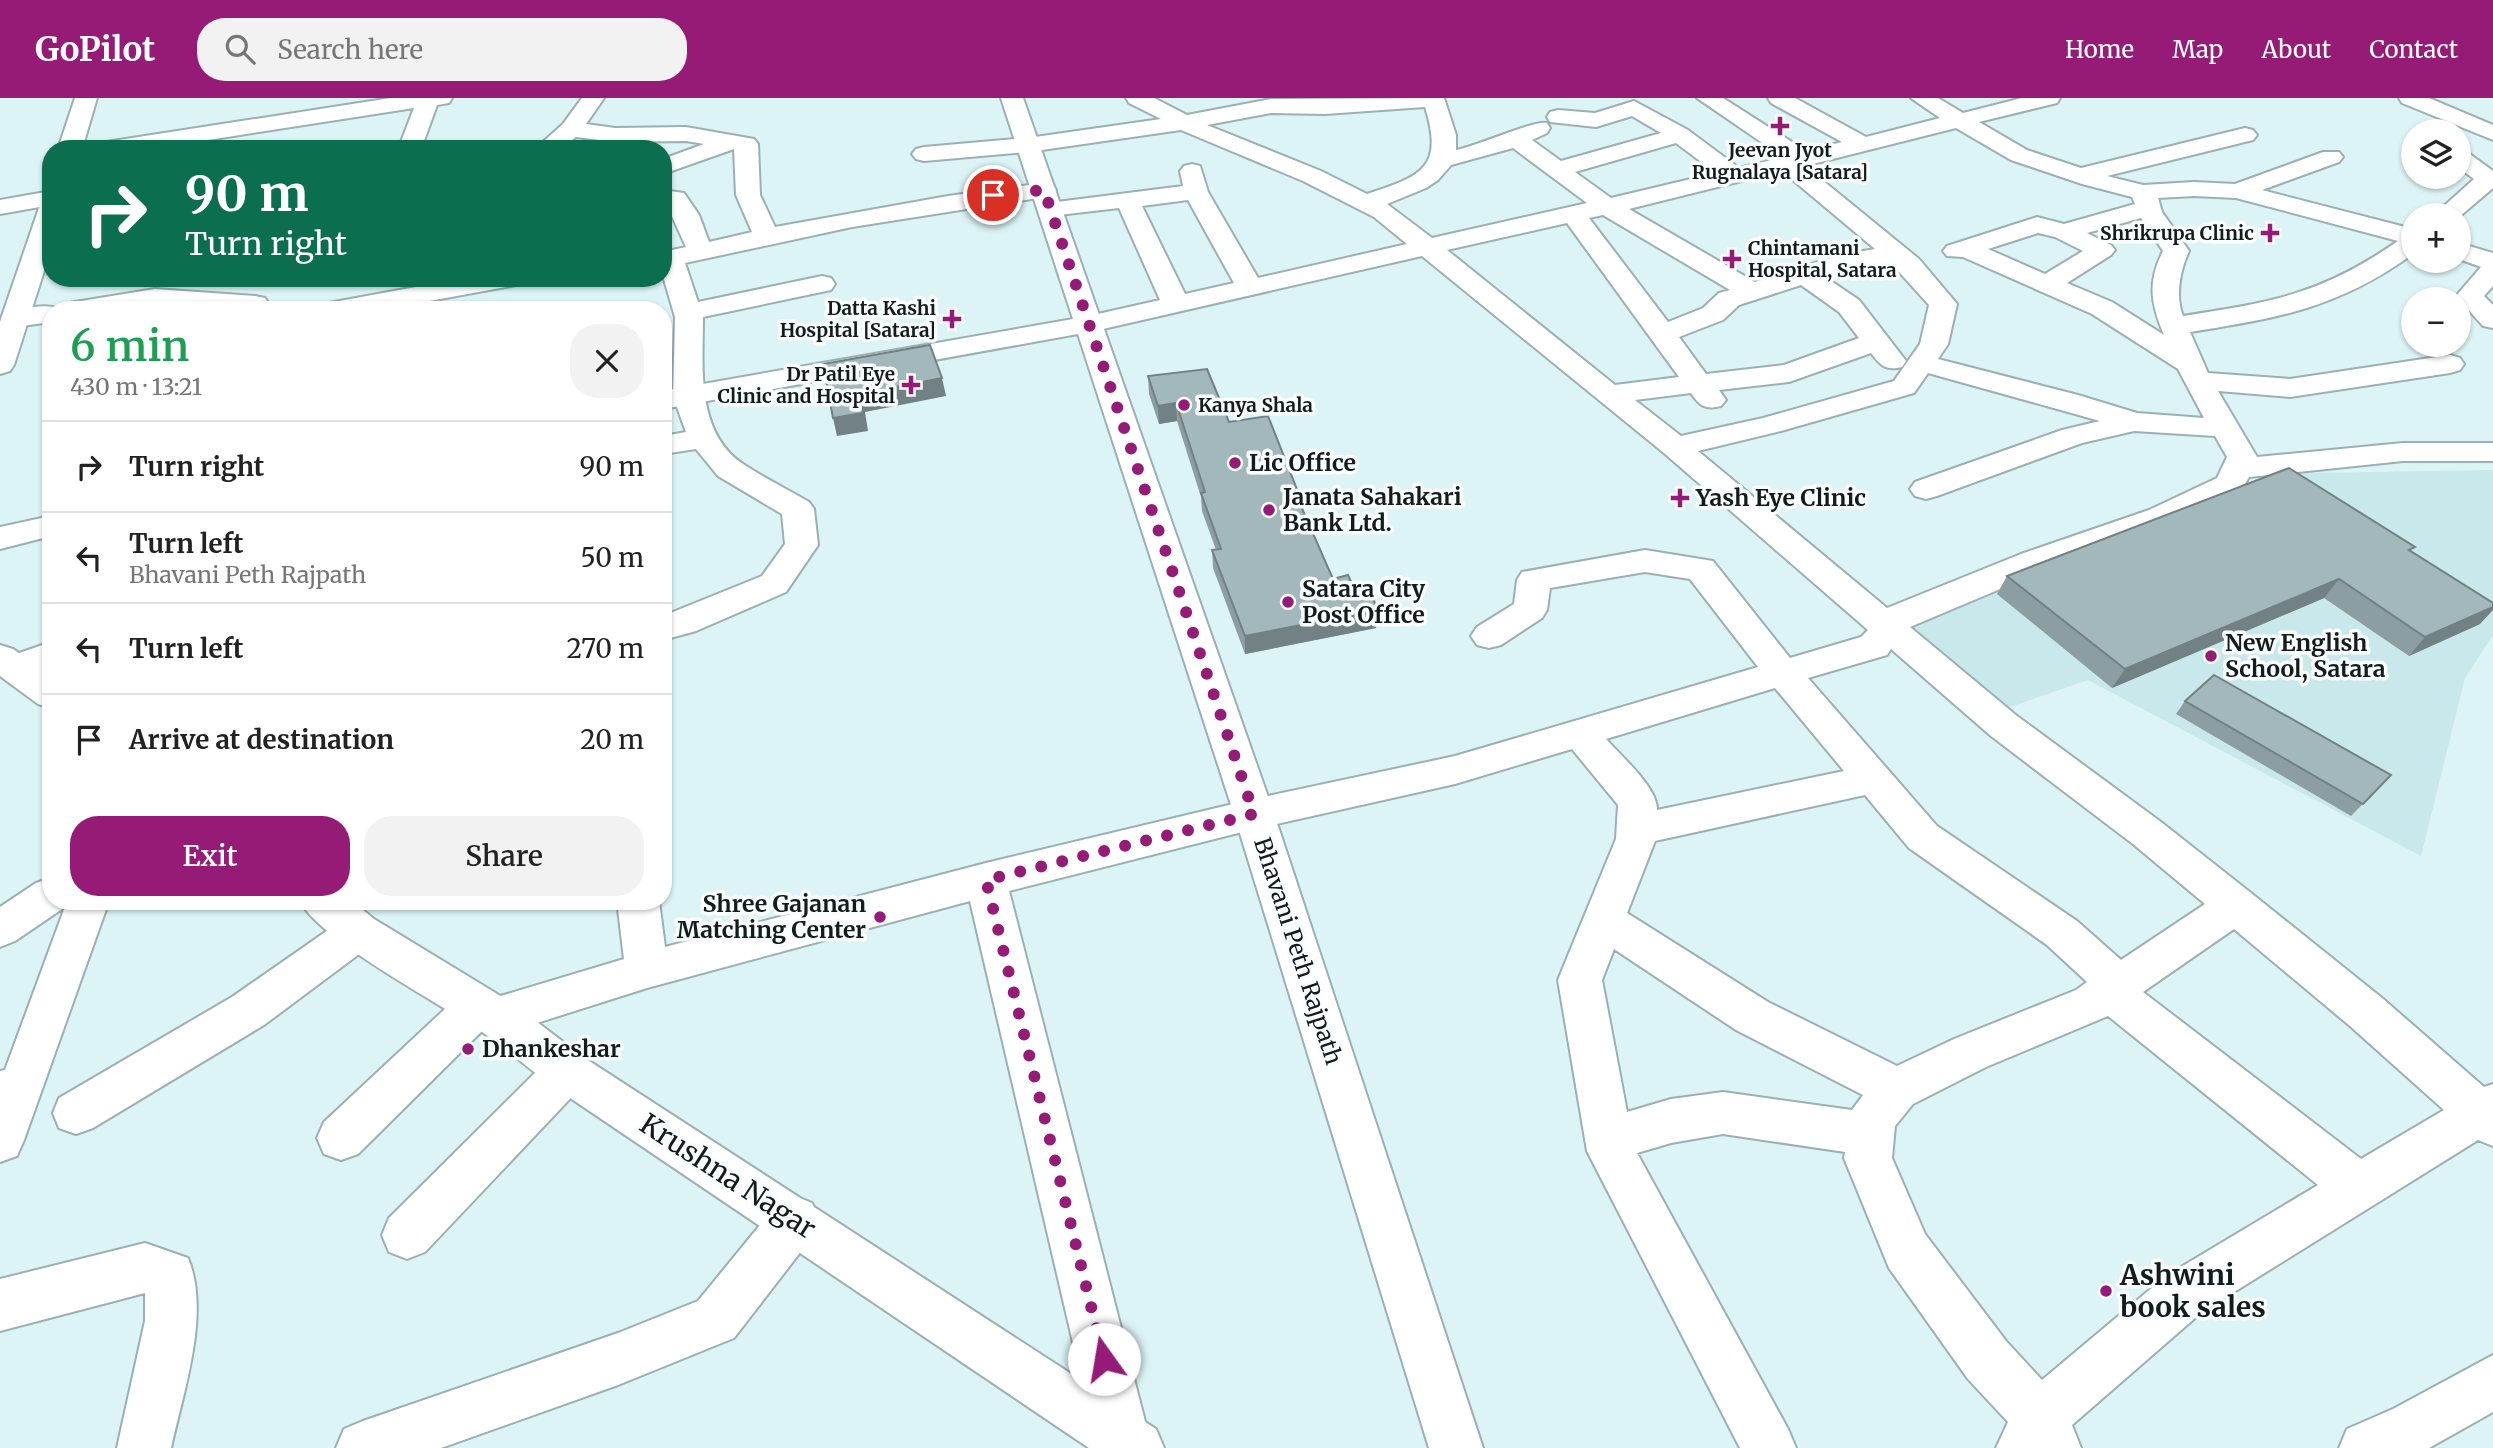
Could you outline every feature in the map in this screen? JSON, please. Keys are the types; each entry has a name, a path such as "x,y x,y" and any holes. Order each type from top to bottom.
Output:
{"street":[{"path":"73,140 86,98"},
{"path":"558,140 571,129 593,98"},
{"name":"Bhavani Peth Rajpath","path":"1012,98 1254,814 1456,1448"},
{"path":"1138,98 1184,123 1312,176 1383,212 1675,447 2004,726 2147,833 2236,905 2367,1012 2489,1114 2358,1187 2184,1294 2039,1438 1987,1360 1907,1251 1868,1158 1872,1118 1897,1089 1970,1053 2092,1003 2236,905"},
{"path":"1442,160 1474,154 1517,140 1586,98"},
{"path":"1675,447 1904,387 1934,344 1943,304 1904,260 1795,161 1707,98"},
{"path":"1779,98 1862,144"},
{"path":"341,1138 486,1013 986,880 1254,814 1455,770 1874,646 1899,617 2033,562 2160,517 2230,484 2242,457 2193,373 2166,308 2168,268 2176,251 2146,200 2019,155 1922,98"},
{"path":"675,398 1090,324 1735,176 2049,98"},
{"path":"2410,98 2439,119"},
{"path":"2451,119 2469,106 2474,98"},
{"path":"210,140 435,99"},
{"path":"414,140 435,99"},
{"path":"924,153 1028,145 1184,123 1229,106 1325,107 1433,99 1446,142 1442,160 1421,183 1366,204"},
{"path":"1558,117 1596,120 1633,107 1680,135 1735,176"},
{"path":"2471,128 2493,133"},
{"path":"571,129 615,135 686,134 746,144 748,195 766,236"},
{"path":"1558,169 1680,135"},
{"path":"2079,175 2245,135"},
{"path":"1517,140 1605,205 1753,292"},
{"path":"672,164 733,142"},
{"path":"2237,191 2331,158"},
{"path":"2460,203 2489,179 2471,166"},
{"path":"678,256 817,225 967,198 1127,200 1194,181 1250,287"},
{"path":"2064,232 2146,200 2185,189 2237,191 2401,236"},
{"path":"672,198 675,198 686,215 678,256 688,312 675,398 729,468 798,509 802,545 774,584 672,626"},
{"path":"0,207 42,200"},
{"path":"1127,200 1177,304"},
{"path":"1573,214 1735,433"},
{"path":"1663,334 1713,314 1729,299 1849,261 1904,260 1964,248 2037,225 2064,232 2102,250 2049,283"},
{"path":"1964,248 2102,308 2193,373 2290,388 2450,365"},
{"path":"2173,326 2249,313 2308,299 2359,279 2401,248"},
{"path":"2471,255 2493,262"},
{"path":"2,355 42,259"},
{"path":"2493,270 2469,296 2493,320"},
{"path":"1804,275 1849,306 1877,341 1915,372 2068,401 2134,422 2224,428"},
{"path":"688,312 822,284"},
{"path":"384,301 462,287"},
{"path":"109,301 158,288 225,301"},
{"path":"15,319 42,315"},
{"path":"1610,394 1789,373 1877,341"},
{"path":"1926,489 2073,436 2134,422"},
{"path":"672,444 704,439"},
{"path":"2237,469 2403,452 2493,452"},
{"path":"0,538 42,528"},
{"path":"1489,636 1530,610 1534,580 1645,561 1701,569 1782,673 1923,837 2062,933 2114,988 2358,1187"},
{"path":"7,663 42,656"},
{"path":"7,663 42,688"},
{"path":"1580,734 1638,801 1636,839 1580,980 1611,1151 1769,1448"},
{"path":"1636,830 1873,779"},
{"path":"986,880 1130,1443"},
{"path":"4,924 42,901"},
{"path":"0,1140 11,1091 84,910"},
{"name":"Krushna Nagar","path":"332,910 359,931 486,1013 567,1071 1130,1443"},
{"path":"639,910 647,970"},
{"path":"1604,920 1752,1016 1897,1089"},
{"path":"76,1113 248,1011 359,931"},
{"path":"407,1236 567,1071"},
{"path":"1609,1139 1671,1121 1723,1114 1870,1134"},
{"path":"363,1448 618,1359 716,1320 796,1220"},
{"path":"0,1305 145,1268 170,1276 171,1321 144,1448"},
{"path":"2366,1448 2412,1428 2493,1382"}],"shaded area":[{"name":"New English School, Satara","path":"2493,470 2493,635 2465,678 2421,856 2088,680 2007,708 1906,627 2272,477 2310,473"}],"building":[{"path":"930,345 942,378 860,394 863,413 833,418 823,364"},
{"path":"1207,369 1229,422 1268,416 1300,497 1297,497 1333,579 1348,575 1353,586 1366,583 1378,610 1245,636 1212,550 1221,549 1201,493 1205,492 1176,403 1158,406 1148,376"},
{"path":"2289,468 2415,547 2409,550 2493,603 2493,607 2425,637 2339,579 2125,669 2007,576"},
{"path":"2214,675 2391,775 2363,804 2185,701"}],"place":[{"name":"Jeevan Jyot Rugnalaya [Satara]","path":"1780,126"},
{"name":"Shrikrupa Clinic","path":"2270,233"},
{"name":"Chintamani Hospital, Satara","path":"1732,259"},
{"name":"Datta Kashi Hospital [Satara]","path":"952,319"},
{"name":"Dr Patil Eye Clinic and Hospital","path":"911,385"},
{"name":"Kanya Shala","path":"1184,405"},
{"name":"Lic Office","path":"1235,463"},
{"name":"Yash Eye Clinic","path":"1680,498"},
{"name":"Janata Sahakari Bank Ltd.","path":"1269,510"},
{"name":"Satara City Post Office","path":"1288,602"},
{"name":"New English School, Satara","path":"2211,656"},
{"name":"Shree Gajanan Matching Center","path":"880,917"},
{"name":"Dhankeshar","path":"468,1049"},
{"name":"Ashwini book sales","path":"2106,1291"}],"route":[{"path":"993,195 1044,190 1254,814 986,880 1104,1359"}]}
